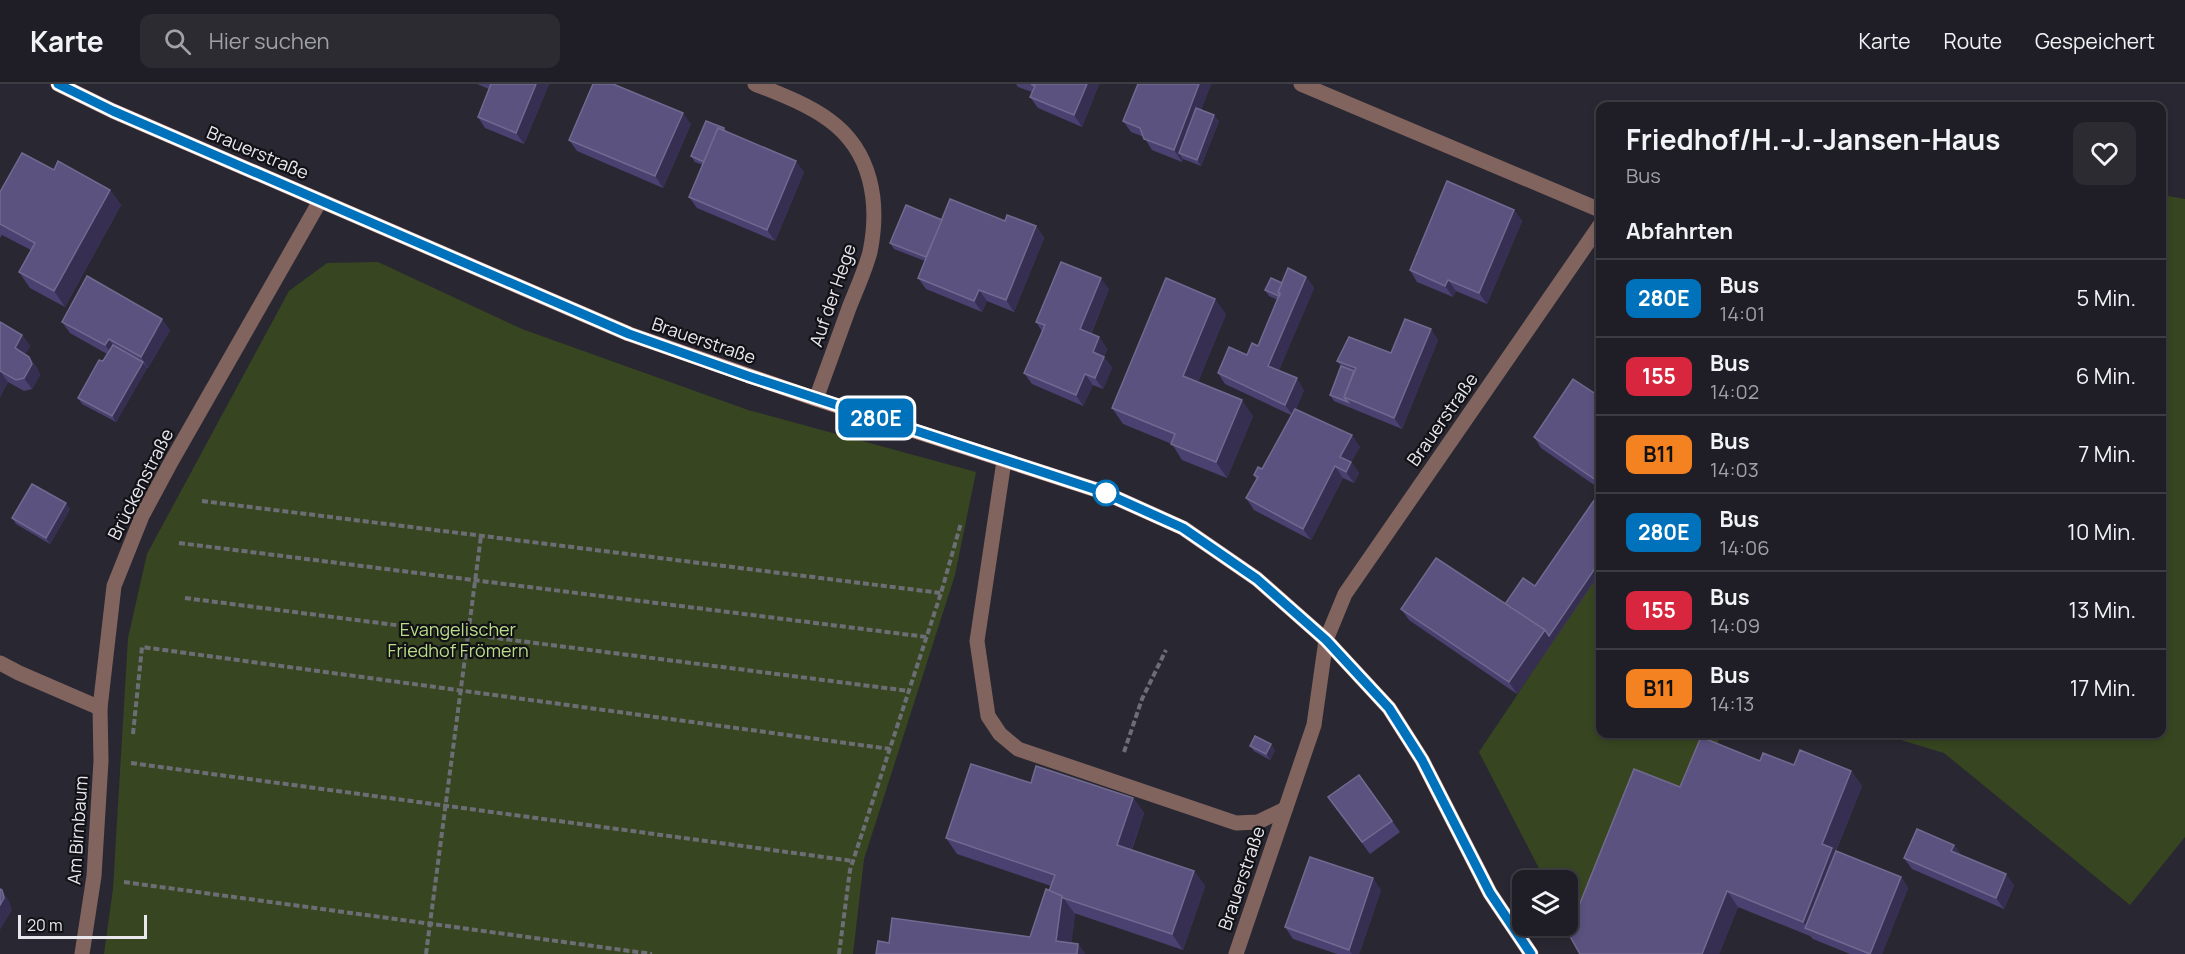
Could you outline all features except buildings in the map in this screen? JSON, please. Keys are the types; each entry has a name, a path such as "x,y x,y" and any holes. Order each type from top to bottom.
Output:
{"main road":[{"name":"Brauerstraße","path":"58,84 113,111 629,334 816,399 1103,492 1183,528 1257,579 1326,640 1389,708 1422,760 1490,893 1531,954"}],"street":[{"name":"Auf der Hege","path":"755,84 798,102 830,120 852,142 866,166 873,191 875,223 869,254 816,399"},
{"path":"1301,84 1596,208"},
{"name":"Brückenstraße","path":"100,708 114,586 142,516 320,201"},
{"name":"Brauerstraße","path":"1236,954 1314,725 1326,640 1345,594 1596,231"},
{"path":"1004,461 977,640 988,716 1000,734 1018,749 1236,823 1258,822 1285,809"},
{"path":"0,663 100,708"},
{"name":"Am Birnbaum","path":"82,954 94,876 101,761 100,708"}],"path":[{"path":"202,501 942,593 850,870 839,954"},
{"path":"426,954 481,536"},
{"path":"179,543 927,637"},
{"path":"185,598 909,691"},
{"path":"133,740 142,647 890,749"},
{"path":"1114,781 1142,699 1166,650"},
{"path":"132,752 131,763 853,861"},
{"path":"120,891 121,881 652,954"}],"green space":[{"path":"2166,196 2185,199 2185,837 2130,905 1944,753 1894,738 2166,738"},
{"name":"Evangelischer Friedhof Frömern","path":"378,262 522,329 748,410 976,472 955,575 864,859 853,954 104,954 113,889 128,638 147,554 289,291 327,263"},
{"path":"1596,577 1596,738 1720,738 1579,949 1572,936 1578,936 1578,870 1540,870 1479,752"}],"bus line":[{"name":"280E","path":"58,84 113,111 629,334 703,361 1103,492 1183,528 1257,579 1326,640 1389,708 1422,760 1490,893 1531,954"}]}
